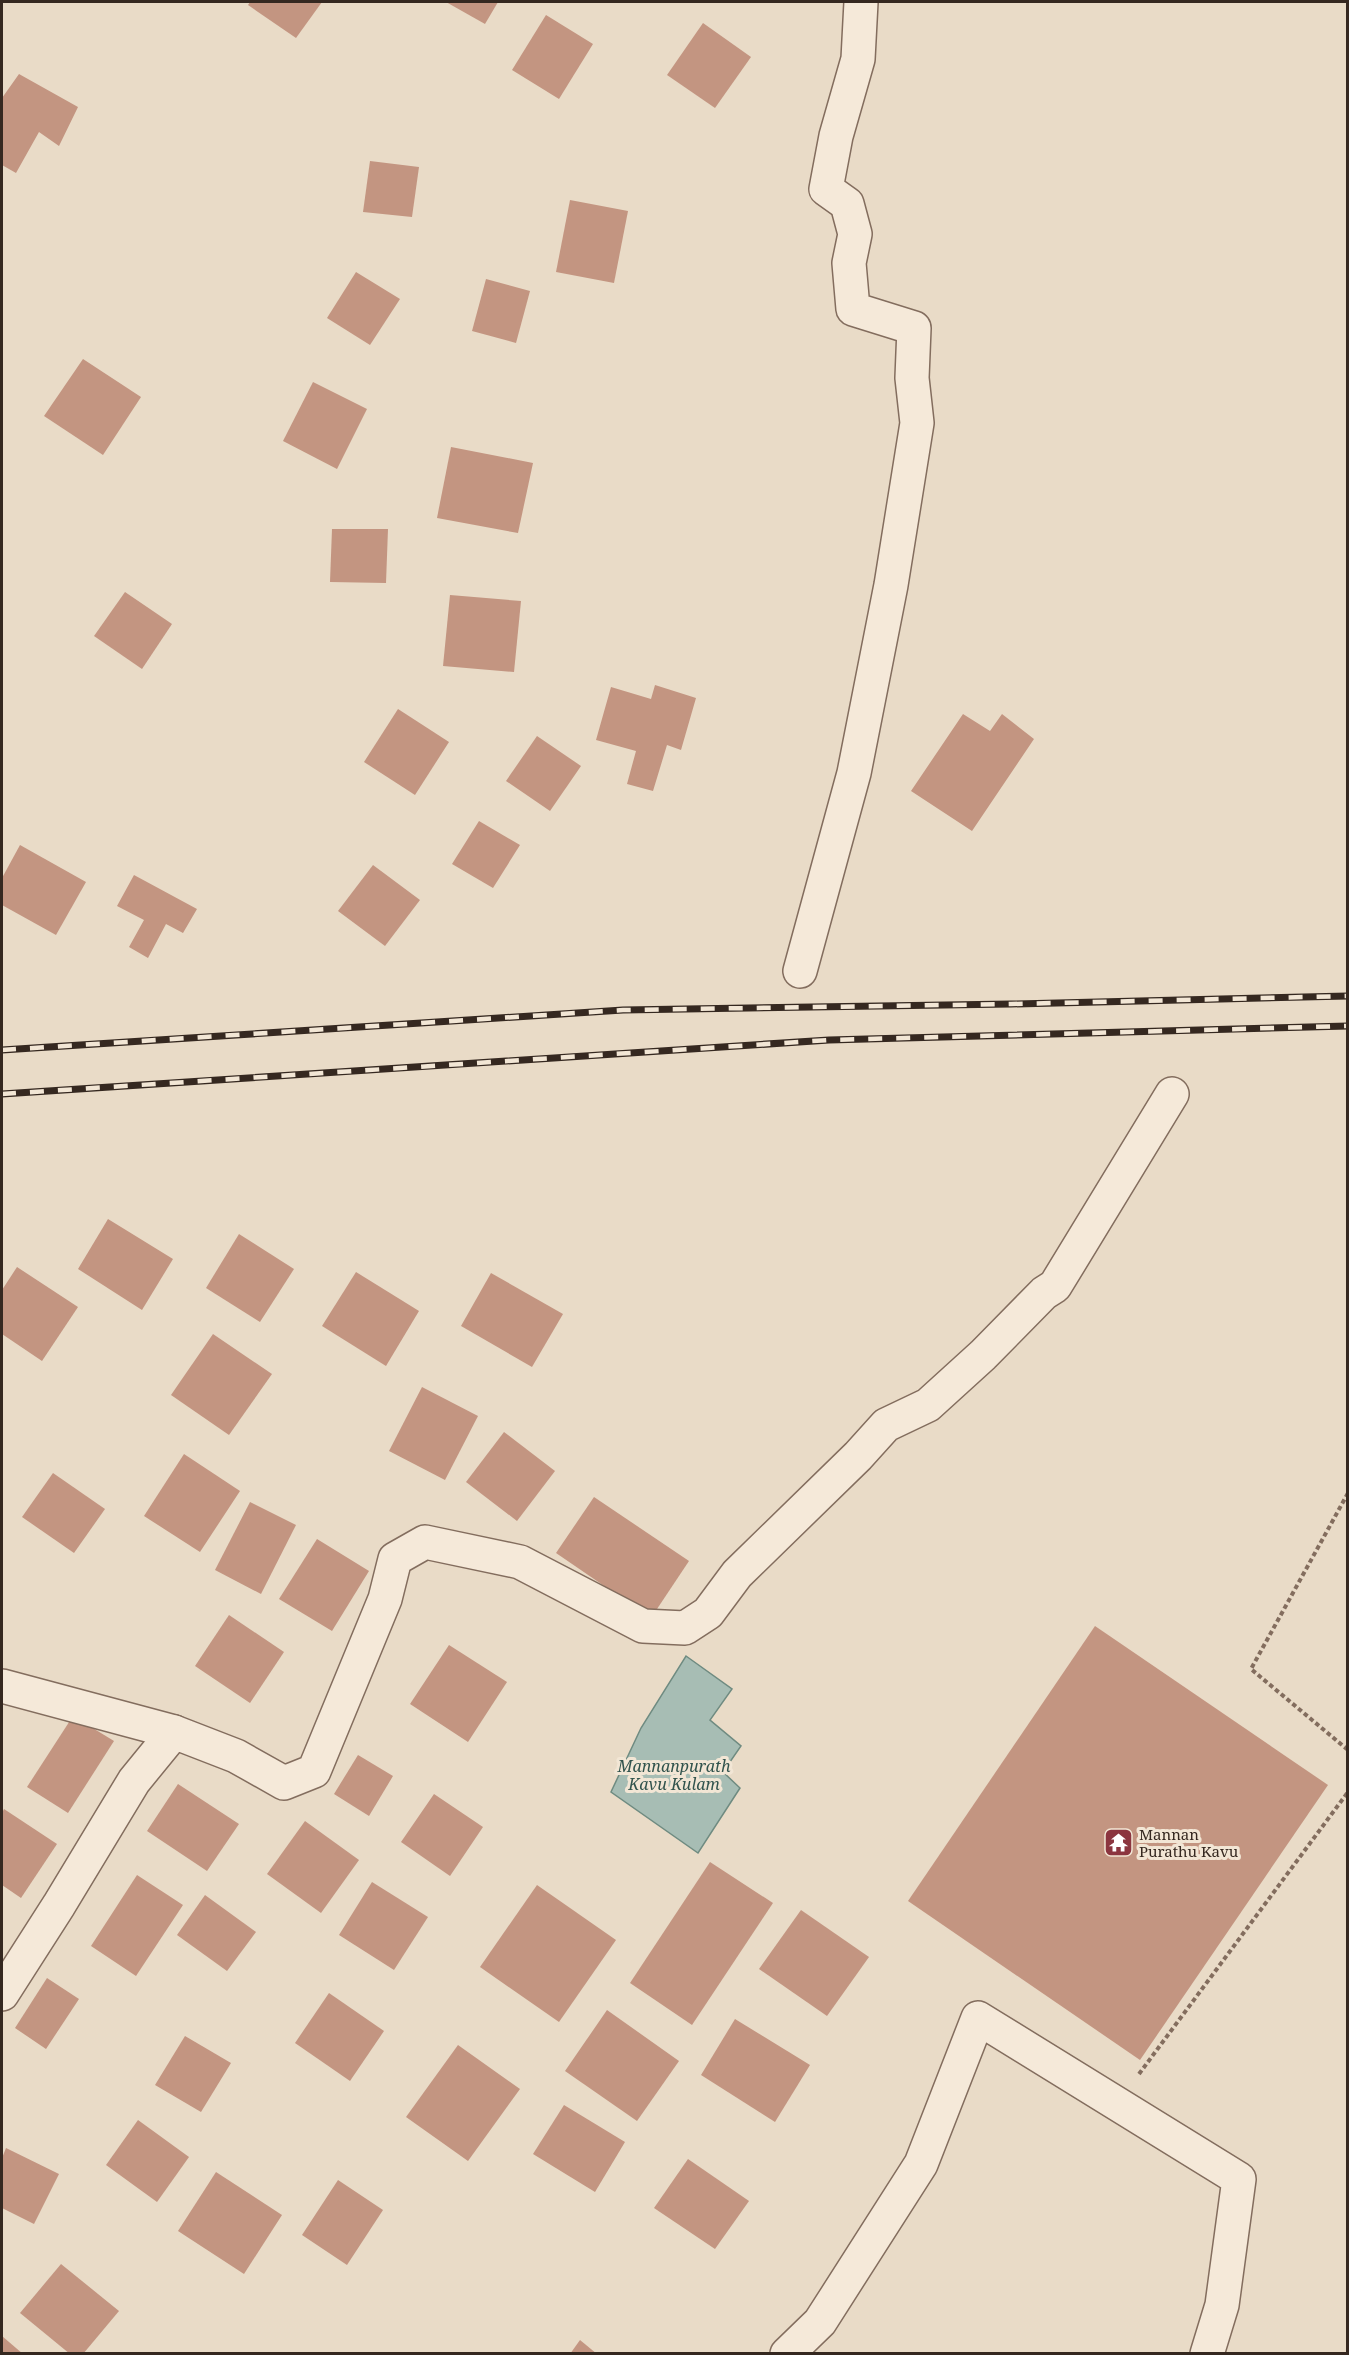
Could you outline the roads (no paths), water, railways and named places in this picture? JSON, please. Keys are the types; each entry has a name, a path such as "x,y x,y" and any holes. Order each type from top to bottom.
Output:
{"street":[{"path":"800,971 854,773 891,585 917,423 912,378 914,328 853,309 849,263 855,234 847,204 826,189 836,136 858,59 861,2"},
{"path":"2,1686 174,1732 236,1756 284,1783 314,1771 385,1599 395,1559 425,1542 520,1562 643,1626 685,1628 708,1613 737,1574 858,1456 886,1425 928,1405 983,1355 1044,1293 1055,1286 1172,1094"},
{"path":"2,1994 134,1780 174,1732"},
{"path":"787,2354 820,2322 921,2164 978,2018 1239,2179 1222,2305 1207,2354"}],"water":[{"name":"Mannanpurath Kavu Kulam","path":"686,1656 732,1689 710,1720 741,1746 723,1772 740,1788 698,1853 611,1792 641,1728"}],"railway":[{"path":"2,1050 623,1010 1348,996"},
{"path":"2,1094 829,1040 1348,1026"}],"place":[{"name":"Mannan Purathu Kavu","path":"1118,1843"}]}
